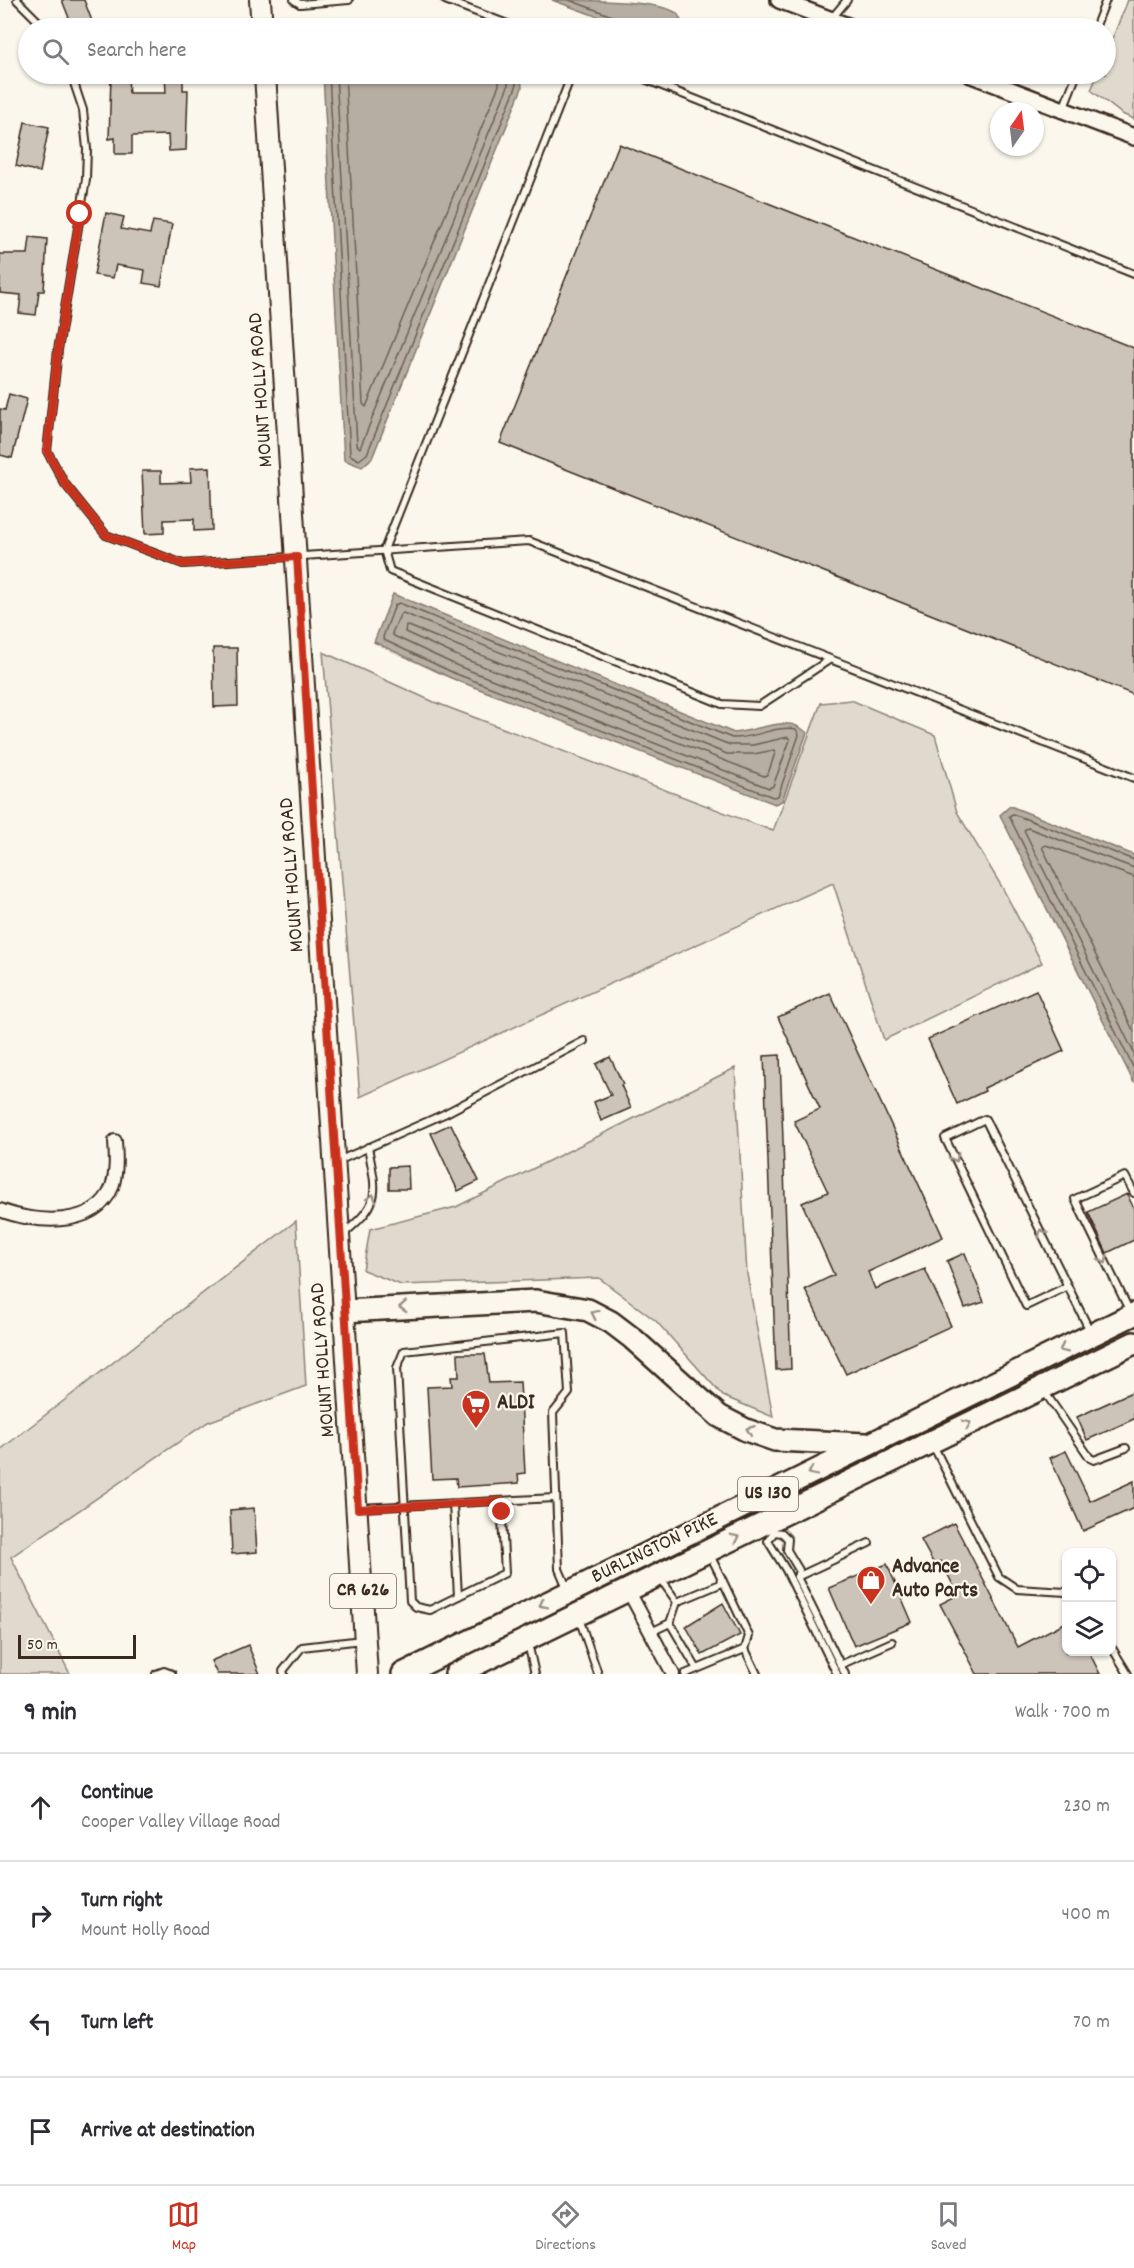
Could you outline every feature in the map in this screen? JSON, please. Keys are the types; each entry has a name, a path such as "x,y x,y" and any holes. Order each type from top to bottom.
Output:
{"highway":[{"path":"344,1311 536,1300 588,1310 632,1338 719,1416 746,1430 776,1440 870,1444"},
{"name":"BURLINGTON PIKE","path":"403,1674 1133,1314"},
{"name":"BURLINGTON PIKE","path":"456,1674 486,1663 527,1639 708,1551 771,1527 932,1442 1134,1343"}],"main road":[{"path":"260,0 261,18"},
{"name":"MOUNT HOLLY ROAD","path":"266,84 367,1674"}],"street":[{"path":"779,0 826,18"},
{"path":"995,84 1134,137"},
{"path":"0,1210 27,1218 63,1219 93,1208 104,1200 112,1188 115,1176 115,1140"},
{"path":"628,1590 673,1674"}],"lane":[{"path":"16,0 35,18"},
{"path":"294,0 300,4 349,0"},
{"path":"445,0 492,18"},
{"path":"833,18 847,0"},
{"path":"1099,18 1106,0"},
{"path":"74,84 83,110 86,179 56,360 47,451 65,484 106,535 183,564 529,541 1134,778"},
{"path":"568,84 384,550 390,571 723,704 759,706 829,660"},
{"path":"657,84 1134,274"},
{"path":"1063,110 1073,84"},
{"path":"335,1162 444,1114 584,1041"},
{"path":"1068,1286 1026,1306 945,1138 985,1119 1068,1286 1092,1335"},
{"path":"340,1237 363,1217 374,1201 376,1186 368,1147"},
{"path":"1133,1314 1075,1200 1125,1176 1134,1193"},
{"path":"501,1501 505,1573 430,1610 416,1607 410,1601 397,1368 404,1351 565,1333 568,1392 554,1413 555,1498 559,1569 569,1591"},
{"path":"1042,1388 1090,1458 1094,1460 1126,1448"},
{"path":"932,1442 999,1577 1017,1589 1062,1592"},
{"path":"358,1509 555,1498"},
{"path":"453,1504 458,1596"},
{"path":"837,1674 786,1570 768,1541 771,1527 783,1533 788,1539 787,1550 799,1570 797,1577 845,1674"},
{"path":"797,1577 869,1543"},
{"path":"708,1551 749,1636 745,1649 757,1674"},
{"path":"658,1575 677,1602"},
{"path":"651,1632 670,1623 677,1602 720,1584 722,1577"},
{"path":"578,1614 598,1674"},
{"path":"670,1623 697,1669"},
{"path":"527,1639 535,1674"},
{"path":"275,1674 283,1672 302,1647 366,1640"},
{"path":"840,1665 892,1642"},
{"path":"685,1674 745,1649"},
{"path":"1116,1654 1128,1674"},
{"path":"156,1674 164,1671 172,1674"}],"shaded area":[{"path":"1128,0 1134,0 1134,119 1122,114 1091,90 1094,84 1116,84 1116,29"},
{"path":"323,652 434,702 773,831 821,703 851,700 935,735 957,812 1002,887 1042,963 884,1040 833,883 360,1097"},
{"path":"735,1068 747,1274 773,1417 723,1396 656,1321 599,1278 401,1285 363,1270 370,1229 456,1207"},
{"path":"296,1221 306,1386 208,1422 11,1557 70,1674 0,1674 0,1450"}],"water":[{"path":"552,0 651,5 675,12 679,18 602,18"},
{"path":"324,84 522,84 372,458 362,467 344,460"},
{"path":"393,594 734,733 782,724 800,727 807,733 782,801 775,804 451,678 374,642"},
{"path":"1010,806 1134,855 1134,1083 1000,815"}],"building":[{"path":"62,0 84,0 91,18 69,18"},
{"path":"111,84 128,84 129,93 166,93 166,84 183,84 183,90 188,90 186,150 169,151 168,135 132,136 132,154 115,154 115,138 109,139"},
{"path":"25,122 49,127 40,172 16,166"},
{"path":"619,144 1134,348 1134,695 500,443"},
{"path":"106,213 124,217 121,229 150,234 153,221 172,224 161,286 143,283 145,270 116,265 113,278 94,275"},
{"path":"30,237 47,239 44,291 39,291 36,315 19,313 21,295 0,293 0,254 28,254"},
{"path":"9,394 27,399 12,458 0,455 0,409 5,410"},
{"path":"210,467 212,530 194,531 194,519 164,520 164,533 145,534 142,471 161,471 161,483 191,482 190,468"},
{"path":"213,648 237,648 238,706 214,707"},
{"path":"1036,990 1064,1051 984,1088 985,1091 957,1104 928,1039"},
{"path":"830,993 943,1237 868,1272 875,1289 925,1269 951,1326 846,1374 805,1289 834,1275 802,1203 828,1192 794,1121 820,1109 778,1017"},
{"path":"780,1055 791,1369 776,1370 764,1056"},
{"path":"610,1057 631,1108 601,1121 594,1102 611,1095 596,1064"},
{"path":"451,1124 479,1181 458,1191 431,1133"},
{"path":"408,1166 409,1189 389,1189 389,1167"},
{"path":"1127,1194 1134,1209 1134,1240 1107,1253 1088,1212"},
{"path":"965,1253 984,1302 965,1308 947,1261"},
{"name":"ALDI","path":"458,1354 485,1354 489,1383 520,1382 525,1473 518,1474 519,1483 457,1487 456,1478 432,1479 427,1387 452,1386 451,1377 459,1377"},
{"path":"1134,1391 1134,1419 1087,1440 1077,1417"},
{"path":"1066,1451 1090,1501 1134,1481 1134,1508 1083,1531 1050,1458"},
{"path":"254,1508 257,1552 232,1554 230,1510"},
{"path":"954,1523 1018,1647 1062,1624 1062,1656 1091,1656 1100,1674 977,1674 940,1604 958,1595 941,1561 934,1564 921,1540"},
{"name":"Advance Auto Parts","path":"887,1564 912,1622 854,1646 829,1588"},
{"path":"723,1603 740,1635 702,1655 686,1626"},
{"path":"248,1645 260,1674 217,1674 211,1661"}],"place":[{"name":"ALDI","path":"476,1430"},
{"name":"Advance Auto Parts","path":"871,1606"}],"route":[{"path":"80,214 51,400 47,451 65,484 106,535 183,564 297,557 358,1509 501,1501 502,1512"}]}
